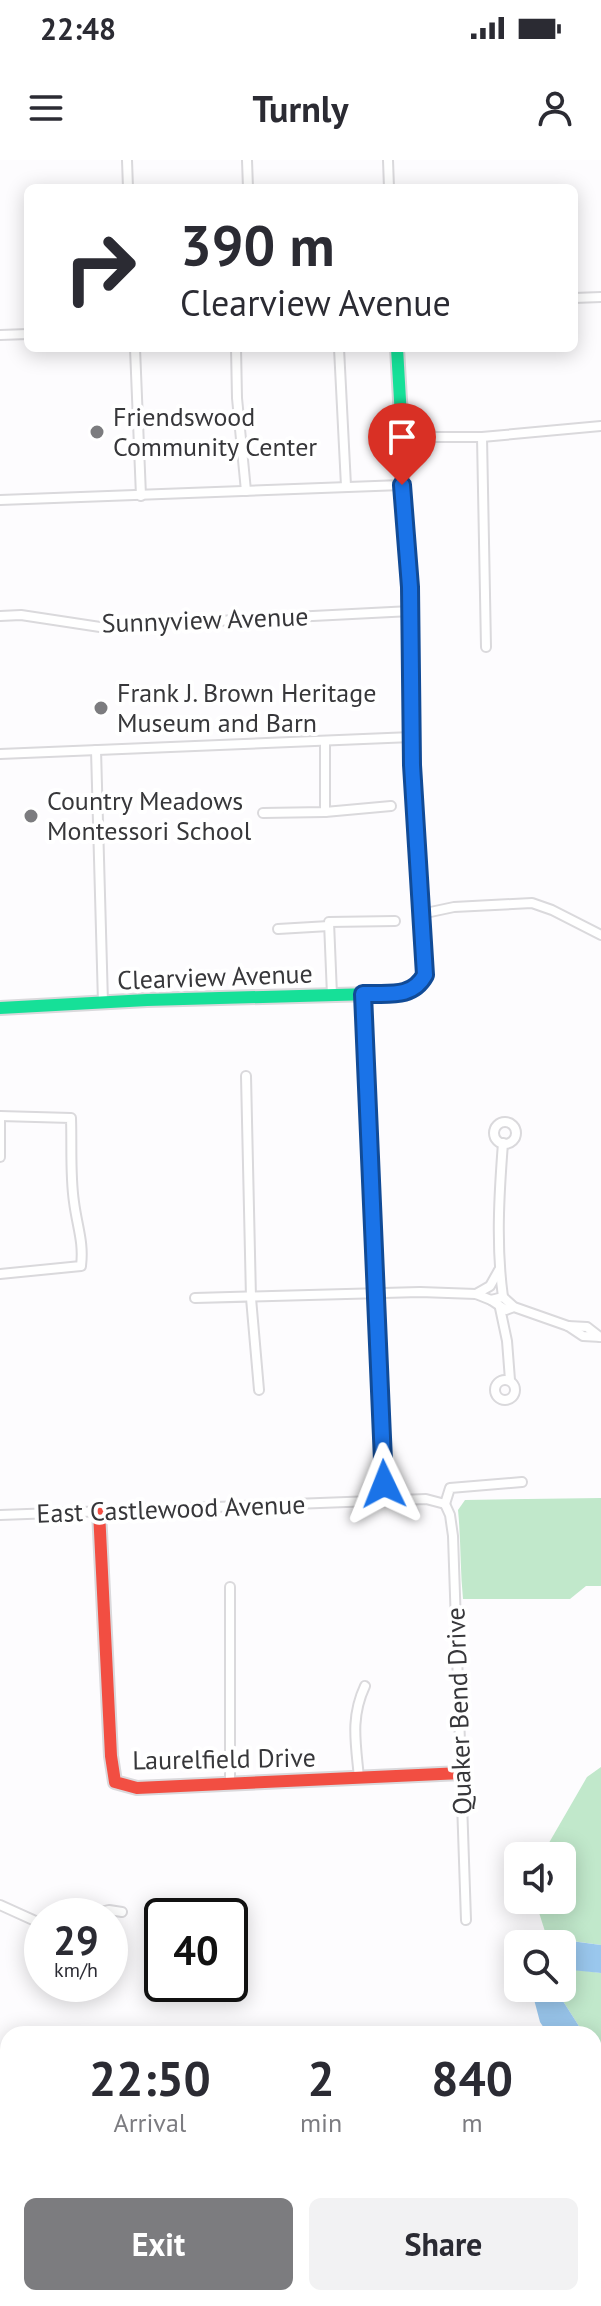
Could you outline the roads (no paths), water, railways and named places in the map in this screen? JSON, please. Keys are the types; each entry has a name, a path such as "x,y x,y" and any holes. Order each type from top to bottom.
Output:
{"street":[{"path":"127,160 128,184"},
{"path":"247,160 248,184"},
{"path":"388,160 389,184"},
{"path":"578,298 601,297"},
{"path":"0,335 24,334"},
{"path":"135,352 141,496"},
{"path":"236,352 246,491"},
{"path":"339,352 346,486"},
{"path":"397,352 411,611 412,737 421,914 454,907 532,903 562,914 601,935"},
{"path":"402,437 482,437 601,426"},
{"path":"482,437 486,647"},
{"path":"0,500 402,485"},
{"name":"Sunnyview Avenue","path":"0,616 21,615 100,627 411,611"},
{"path":"0,754 412,737"},
{"path":"325,741 325,812"},
{"path":"96,750 103,1003"},
{"path":"263,813 391,806"},
{"name":"Clearview Avenue","path":"0,1008 147,1000 408,993 425,976 421,914"},
{"path":"332,995 329,922 395,921"},
{"path":"278,929 329,926"},
{"path":"363,994 384,1484"},
{"path":"246,1076 251,1298 259,1390"},
{"path":"0,1157 0,1116 71,1118 73,1199 78,1230 84,1244 81,1266 0,1274"},
{"path":"503,1143 499,1200 503,1297 514,1307 568,1326 583,1336 601,1337"},
{"path":"476,1294 490,1286 500,1270"},
{"path":"195,1298 377,1293 476,1294 500,1308 506,1310 514,1307"},
{"path":"491,1300 503,1297"},
{"path":"500,1308 510,1380"},
{"path":"445,1504 450,1488 522,1482"},
{"name":"East Castlewood Avenue","path":"0,1515 426,1499 445,1504"},
{"name":"Quaker Bend Drive","path":"445,1504 453,1536 466,1920"},
{"name":"Laurelfield Drive","path":"99,1511 111,1756 115,1782 137,1788 462,1773"},
{"path":"230,1587 230,1784"},
{"path":"359,1778 356,1705 365,1686"},
{"path":"0,1905 24,1916"}],"water":[{"path":"576,1942 601,1945 601,1973 576,1970"},
{"path":"535,2002 564,2002 579,2026 543,2026"}],"place":[{"name":"Friendswood Community Center","path":"97,432"},
{"name":"Frank J. Brown Heritage Museum and Barn","path":"101,708"},
{"name":"Country Meadows Montessori School","path":"31,816"}]}
